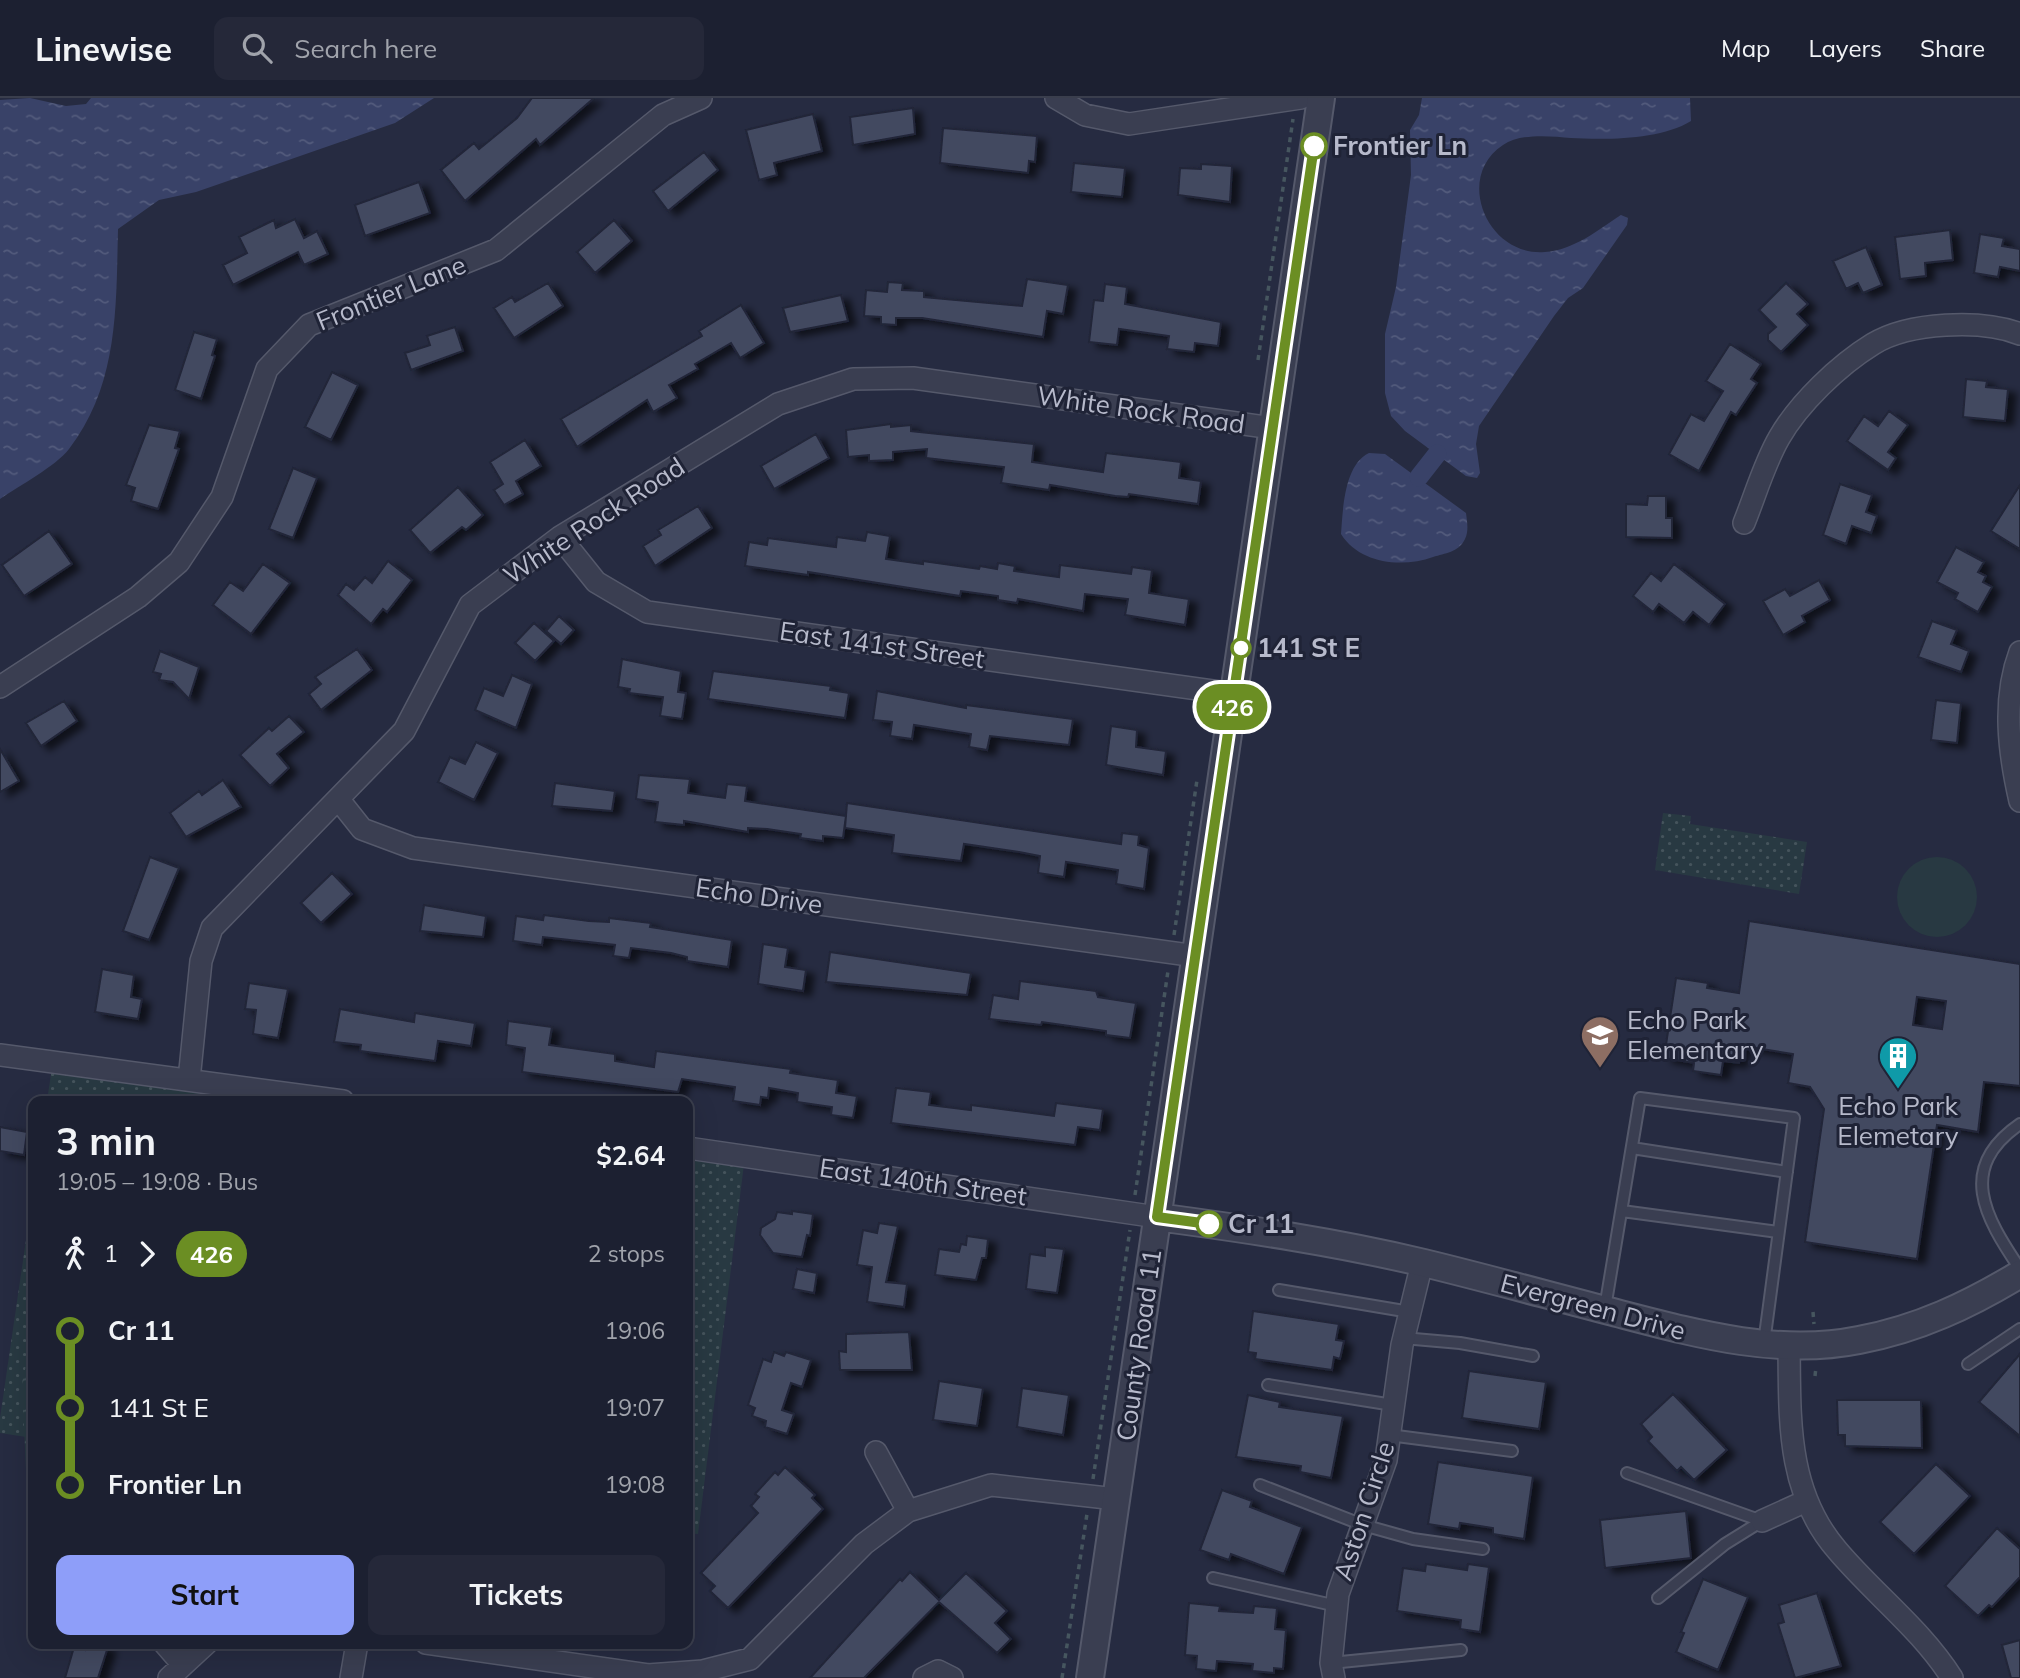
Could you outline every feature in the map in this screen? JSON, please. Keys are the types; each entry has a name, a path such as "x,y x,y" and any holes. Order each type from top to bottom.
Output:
{"street":[{"name":"Frontier Lane","path":"0,687 138,597 179,562 222,497 267,369 309,325 496,250 663,115 701,98"},
{"path":"1056,98 1085,115 1129,124 1298,98"},
{"name":"County Road 11","path":"1090,1678 1116,1500 1145,1215 1183,954 1234,694 1321,98"},
{"path":"1744,523 1779,438 1826,379 1875,342 1938,324 2002,327 2020,334"},
{"name":"White Rock Road","path":"189,1080 201,961 212,928 404,732 470,605 560,537 778,404 853,379 913,378 1273,428"},
{"name":"East 141st Street","path":"560,537 596,582 648,612 1234,694"},
{"path":"2020,652 2012,672 2008,751 2020,801"},
{"name":"Echo Drive","path":"339,800 362,829 413,848 1183,954"},
{"path":"0,1055 306,1096"},
{"name":"East 140th Street","path":"693,1149 1145,1215"},
{"name":"Evergreen Drive","path":"1145,1215 1293,1235 1422,1263 1712,1338 1776,1344 1857,1341 1928,1322 1982,1297 2020,1272"},
{"name":"Aston Circle","path":"1333,1670 1338,1594 1386,1460 1404,1338 1422,1263"},
{"path":"1776,1344 1790,1439 1806,1501 1835,1549 1937,1654 1952,1678"},
{"path":"876,1452 908,1511"},
{"path":"468,1649 648,1675 754,1668 864,1544 908,1511 991,1485 1116,1500"},
{"path":"1762,1521 1806,1501"},
{"path":"167,1649 176,1671 200,1649"},
{"path":"351,1678 356,1649"},
{"path":"924,1678 938,1671 952,1678"}],"lane":[{"path":"1605,1310 1640,1098 1794,1118 1778,1232 1776,1344"},
{"path":"2020,1124 1989,1154 1980,1180 1982,1197 1992,1223 2020,1272"},
{"path":"1632,1148 1787,1172"},
{"path":"1622,1211 1778,1232"},
{"path":"1279,1290 1410,1312"},
{"path":"1968,1364 2020,1329"},
{"path":"1404,1338 1460,1343 1533,1356"},
{"path":"1268,1385 1394,1405"},
{"path":"1389,1436 1512,1451"},
{"path":"1627,1473 1762,1521"},
{"path":"1260,1485 1363,1525 1413,1539 1483,1549"},
{"path":"1658,1598 1725,1544 1762,1521"},
{"path":"1213,1578 1337,1606"},
{"path":"1333,1670 1461,1650"}],"path":[{"path":"1257,370 1298,98"},
{"path":"1062,1678 1090,1496 1145,1215 1183,954 1198,773"}],"green space":[{"path":"1663,813 1691,816 1690,824 1807,842 1799,894 1655,870"},
{"path":"1937,857 1952,860 1965,869 1974,882 1977,897 1974,912 1965,925 1952,934 1937,937 1922,934 1909,925 1900,912 1897,897 1900,882 1909,869 1922,860"},
{"path":"53,1061 307,1096 48,1096"},
{"path":"693,1149 745,1156 698,1534 693,1534"},
{"path":"28,1226 28,1437 0,1433"},
{"path":"28,1356 28,1495 27,1491 22,1383"}],"water":[{"path":"30,98 66,106 86,104 91,98 434,98 395,123 196,192 159,200 118,229 112,344 97,398 69,449 46,469 0,499 0,100"},
{"path":"1422,98 1690,98 1691,121 1664,132 1616,139 1527,137 1510,141 1488,159 1481,176 1479,194 1484,212 1493,229 1507,242 1525,250 1545,252 1566,247 1621,215 1628,218 1627,225 1583,288 1568,298 1554,316 1479,426 1476,444 1480,473 1477,478 1466,476 1405,431 1391,416 1385,393 1385,334 1396,287 1411,175 1410,130 1419,115"},
{"path":"1369,453 1385,454 1466,513 1467,533 1459,547 1451,552 1421,560 1395,562 1370,557 1349,544 1341,534 1346,489 1354,467"}],"building":[{"path":"532,98 594,98 540,145 536,139 465,201 441,170 474,143 479,149 517,118"},
{"path":"913,108 915,134 853,145 850,117"},
{"path":"813,114 822,151 774,163 777,175 759,180 746,130"},
{"path":"943,128 1037,136 1035,162 1029,161 1028,173 940,163"},
{"path":"704,152 718,170 668,211 653,191"},
{"path":"1074,163 1125,168 1122,197 1071,192"},
{"path":"1201,164 1232,166 1230,202 1178,195 1180,168 1201,169"},
{"path":"419,182 430,213 365,236 355,205"},
{"path":"295,219 304,238 317,231 328,254 304,265 298,252 233,285 223,265 247,253 239,237 274,220 276,228"},
{"path":"614,220 632,241 595,273 577,252"},
{"path":"1950,230 1953,260 1925,263 1926,276 1900,279 1895,237"},
{"path":"1980,234 2004,238 2002,246 2020,249 2020,271 2000,267 1998,277 1974,273"},
{"path":"1866,247 1882,285 1863,293 1858,283 1846,289 1833,261"},
{"path":"1027,279 1068,285 1063,314 1047,311 1043,337 922,318 896,318 896,325 881,324 881,317 864,316 866,290 887,292 888,282 903,283 902,290 924,291 924,297 1022,306"},
{"path":"548,283 563,306 514,338 494,308 512,297 515,302"},
{"path":"1786,283 1808,304 1797,314 1808,325 1781,352 1768,340 1768,334 1776,327 1759,310"},
{"path":"1105,284 1127,287 1125,304 1221,322 1218,346 1195,343 1194,352 1167,349 1169,336 1119,329 1117,345 1089,342 1094,300 1103,301"},
{"path":"841,295 848,321 790,332 783,308"},
{"path":"741,305 764,343 740,358 731,343 695,364 698,369 669,385 677,398 653,412 647,400 577,447 561,419 702,336 699,331"},
{"path":"455,327 463,351 411,370 405,353 430,345 427,336"},
{"path":"194,332 217,339 212,355 215,356 201,399 175,390"},
{"path":"1730,344 1761,364 1751,379 1757,383 1736,415 1731,412 1699,471 1669,454 1691,414 1704,421 1723,391 1706,381"},
{"path":"332,372 358,385 331,440 305,427"},
{"path":"1966,379 1987,381 1986,387 2008,389 2005,421 1963,417"},
{"path":"1889,411 1908,425 1888,452 1896,458 1888,470 1847,441 1864,416 1878,426"},
{"path":"891,424 891,427 911,425 911,431 1034,444 1032,462 1103,472 1106,453 1181,462 1179,478 1201,481 1198,504 1129,494 1128,497 1115,496 1050,485 1049,490 1001,483 1004,467 926,458 927,449 893,452 893,460 869,461 869,455 848,457 846,430"},
{"path":"149,425 180,431 175,448 179,449 158,509 131,501 135,488 126,485"},
{"path":"816,434 829,458 774,489 761,466"},
{"path":"525,440 541,466 516,481 523,494 504,505 494,490 503,484 490,462"},
{"path":"293,468 317,478 293,538 269,529"},
{"path":"1840,484 1872,495 1866,512 1877,516 1871,533 1852,526 1846,544 1823,535"},
{"path":"2020,485 2020,549 1991,531"},
{"path":"458,487 483,515 466,530 462,527 430,553 410,530"},
{"path":"1648,496 1666,496 1666,518 1672,518 1672,538 1626,537 1626,504 1647,505"},
{"path":"698,506 712,528 655,566 643,546 661,535 658,530"},
{"path":"49,531 72,564 24,596 2,565"},
{"path":"867,532 890,536 886,559 923,564 923,561 997,569 998,563 1015,566 1014,571 1059,577 1060,565 1131,574 1132,567 1152,570 1149,593 1189,599 1185,625 1125,615 1128,599 1085,594 1083,611 1018,599 1017,603 998,600 998,596 961,591 960,596 808,572 808,575 745,566 749,542 767,545 768,538 836,547 837,537 865,541"},
{"path":"1956,547 1984,562 1978,572 1986,576 1983,582 1992,587 1978,612 1955,599 1958,593 1937,582"},
{"path":"388,561 412,580 387,612 383,609 371,624 338,595 346,584 354,590 365,577 372,583"},
{"path":"263,564 290,583 251,634 213,605 230,582 243,591"},
{"path":"1674,564 1725,604 1709,625 1693,612 1684,623 1659,604 1653,612 1633,596 1651,573 1661,581"},
{"path":"1819,580 1830,600 1802,616 1805,622 1783,635 1763,601 1785,589 1790,596"},
{"path":"559,616 574,630 561,644 546,631"},
{"path":"1932,621 1957,630 1951,644 1969,651 1961,672 1918,657"},
{"path":"534,623 554,641 535,661 515,643"},
{"path":"357,649 372,670 321,710 309,694 321,684 315,677"},
{"path":"160,651 199,667 189,699 173,682 159,680 161,674 153,672"},
{"path":"622,659 681,671 678,692 686,693 682,719 660,716 663,697 629,693 630,689 618,687"},
{"path":"713,671 831,686 830,690 849,693 845,718 708,699"},
{"path":"512,675 532,684 516,728 475,710 484,688 503,696"},
{"path":"877,691 966,708 966,705 1073,719 1069,745 990,736 987,750 969,747 971,734 914,725 912,739 890,736 892,722 873,720"},
{"path":"1936,700 1961,703 1957,743 1931,740"},
{"path":"64,701 77,721 41,746 26,723"},
{"path":"289,716 304,732 277,754 289,768 270,786 240,755 269,728 272,731"},
{"path":"1111,726 1137,730 1136,747 1166,751 1163,775 1106,765"},
{"path":"476,742 498,753 474,800 438,782 450,757 465,764"},
{"path":"0,749 19,781 0,792"},
{"path":"639,775 690,779 688,793 725,798 727,784 747,786 745,801 846,816 843,838 823,836 823,841 800,838 801,834 767,829 748,828 748,832 684,821 684,825 655,822 658,802 636,799"},
{"path":"223,780 241,807 186,837 170,813 199,791 202,795"},
{"path":"555,783 615,791 612,811 552,806"},
{"path":"847,803 1121,844 1122,833 1139,835 1138,845 1149,848 1144,889 1116,884 1118,870 1066,862 1064,877 1038,873 1040,856 964,844 961,861 892,853 894,835 845,828"},
{"path":"150,857 179,868 149,940 123,931"},
{"path":"332,873 352,894 321,923 301,903"},
{"path":"424,905 486,916 483,937 420,931"},
{"path":"544,915 589,921 609,922 609,918 651,923 650,927 732,940 728,967 687,961 687,957 671,953 631,948 629,958 613,956 615,945 543,937 542,945 513,941 516,916 543,920"},
{"name":"Echo Park Elemetary","path":"1749,921 2020,964 2020,1086 1984,1082 1978,1132 1937,1125 1917,1259 1805,1242 1824,1109 1810,1087 1788,1083 1793,1054 1742,1046 1739,1063 1723,1061 1721,1075 1693,1071 1694,1063 1664,1058 1676,978 1708,983 1707,988 1739,993","holes":["1917,997 1946,1001 1942,1029 1913,1025"]},
{"path":"763,944 788,948 785,967 806,970 803,991 758,984"},
{"path":"830,952 971,973 967,995 826,982"},
{"path":"102,969 134,975 131,997 142,999 138,1019 95,1012"},
{"path":"1020,981 1096,991 1098,997 1136,1003 1130,1038 1106,1035 1106,1031 1042,1022 1041,1025 989,1019 993,995 1018,999"},
{"path":"249,983 288,989 278,1038 253,1034 256,1010 245,1009"},
{"path":"340,1009 414,1022 415,1013 475,1023 471,1046 438,1041 435,1061 360,1051 361,1045 334,1042"},
{"path":"508,1021 552,1027 549,1045 615,1054 615,1061 654,1067 656,1051 791,1069 790,1073 838,1080 836,1093 857,1096 853,1118 831,1115 832,1107 797,1102 798,1093 769,1088 768,1098 761,1097 760,1105 733,1101 735,1087 682,1079 678,1092 522,1072 525,1048 506,1045"},
{"path":"896,1088 931,1092 929,1105 971,1110 971,1105 1054,1116 1056,1103 1103,1109 1100,1130 1078,1127 1075,1145 891,1123"},
{"path":"0,1127 27,1132 24,1155 0,1151"},
{"path":"792,1211 813,1214 810,1236 807,1235 802,1257 773,1253 760,1235 761,1228 775,1219 777,1212 792,1214"},
{"path":"879,1223 898,1226 886,1282 907,1284 904,1307 867,1302 872,1267 857,1265 863,1230 877,1233"},
{"path":"967,1236 988,1239 986,1258 982,1258 976,1280 935,1275 939,1249 959,1252 961,1244 966,1245"},
{"path":"1045,1247 1064,1249 1057,1293 1026,1289 1030,1254 1045,1256"},
{"path":"797,1269 817,1273 814,1293 793,1289"},
{"path":"1253,1311 1339,1324 1336,1340 1344,1341 1340,1359 1334,1357 1332,1370 1255,1359 1256,1353 1248,1352"},
{"path":"909,1332 912,1370 840,1370 839,1351 846,1352 846,1334"},
{"path":"774,1352 784,1356 786,1352 811,1360 802,1387 791,1383 782,1410 794,1414 787,1434 765,1427 766,1421 752,1416 755,1408 748,1405 763,1359 771,1362"},
{"path":"2020,1354 2020,1436 1979,1402"},
{"path":"1469,1371 1546,1382 1539,1429 1462,1418"},
{"path":"939,1381 983,1388 977,1426 933,1420"},
{"path":"1022,1388 1069,1395 1063,1435 1017,1427"},
{"path":"1673,1394 1727,1450 1694,1480 1681,1467 1677,1471 1648,1441 1652,1437 1641,1424"},
{"path":"1248,1395 1280,1402 1279,1407 1343,1416 1331,1478 1300,1472 1301,1466 1236,1457"},
{"path":"1837,1400 1921,1400 1922,1448 1845,1446 1845,1435 1838,1435"},
{"path":"1438,1462 1533,1476 1524,1539 1493,1534 1493,1528 1460,1523 1459,1529 1428,1524"},
{"path":"1936,1464 1970,1496 1914,1554 1880,1522"},
{"path":"785,1467 815,1495 812,1498 823,1509 728,1608 710,1591 715,1586 701,1573 758,1513 751,1506 759,1497 755,1494 775,1472 778,1475"},
{"path":"1222,1490 1252,1501 1250,1507 1302,1527 1284,1574 1231,1554 1229,1560 1200,1550"},
{"path":"1686,1511 1691,1558 1605,1568 1600,1520"},
{"path":"1997,1528 2020,1549 2020,1577 1992,1607 1989,1605 1978,1616 1945,1586"},
{"path":"1426,1564 1467,1570 1468,1564 1489,1567 1480,1632 1460,1629 1461,1620 1397,1611 1403,1568 1425,1571"},
{"path":"910,1572 939,1600 966,1573 1007,1611 995,1623 1011,1639 997,1653 939,1602 864,1678 810,1678 900,1579 902,1581"},
{"path":"1703,1579 1748,1597 1718,1670 1676,1652 1684,1633 1681,1632"},
{"path":"1817,1593 1841,1666 1795,1678 1778,1624 1784,1622 1779,1605"},
{"path":"1189,1603 1220,1606 1219,1611 1253,1613 1254,1606 1277,1608 1275,1629 1286,1630 1283,1669 1274,1668 1274,1673 1252,1671 1253,1664 1217,1661 1216,1671 1196,1669 1197,1656 1185,1655"},
{"path":"2020,1640 2020,1678 2011,1678 2002,1645"},
{"path":"73,1649 107,1649 98,1678 65,1678"}],"waterway":[{"path":"1419,477 1437,454"}],"bus line":[{"name":"426","path":"1209,1224 1157,1217 1314,146"}],"place":[{"name":"Frontier Ln","path":"1314,146"},
{"name":"141 St E","path":"1241,648"},
{"name":"Echo Park Elementary","path":"1600,1069"},
{"name":"Echo Park Elemetary","path":"1898,1090"},
{"name":"Cr 11","path":"1209,1224"}]}
